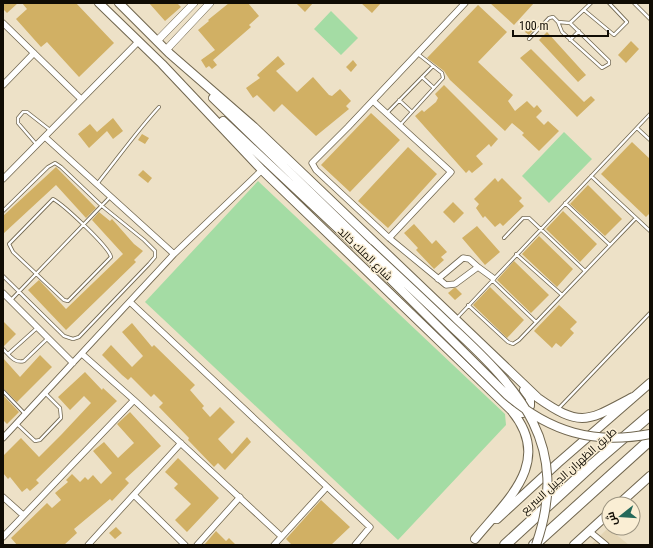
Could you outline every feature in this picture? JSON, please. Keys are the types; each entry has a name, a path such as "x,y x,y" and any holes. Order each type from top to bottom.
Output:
{"highway":[{"name":"طريق الظهران الجبيل السريع","path":"505,545 593,464 650,415"},
{"path":"535,545 650,440"}],"main road":[{"name":"شارع الملك خالد","path":"99,3 162,64 262,170 511,410 521,422 528,436 530,450 528,462 517,487 472,542"},
{"name":"شارع الملك خالد","path":"124,5 167,52 254,127 538,398 567,416 590,418 633,397"},
{"path":"167,52 365,250 507,395 531,414 553,427 584,435 621,438 650,434"},
{"path":"162,64 365,250 488,360 525,406 541,442 547,476 548,495 545,515 535,545"},
{"path":"504,365 512,379 530,398 530,406 523,413 516,413 511,410"},
{"path":"472,542 558,463 650,383"},
{"path":"628,496 650,476"},
{"path":"574,545 601,520"}],"street":[{"path":"157,41 194,3"},
{"path":"167,52 210,3"},
{"path":"465,3 373,101 312,163 316,170 389,238 438,279 450,286 478,267"},
{"path":"3,23 81,99"},
{"path":"3,179 139,41"},
{"path":"3,85 34,53"},
{"path":"373,101 452,172 389,238"},
{"path":"45,136 174,254"},
{"path":"4,435 26,414 174,254 262,170"},
{"path":"438,279 464,258 469,259 492,279"},
{"path":"3,293 73,363"},
{"path":"130,302 370,527 354,545"},
{"path":"82,354 281,536"},
{"path":"3,537 134,400"},
{"path":"88,545 181,443"},
{"path":"274,545 327,487"},
{"path":"134,495 185,545"},
{"path":"3,497 23,515"},
{"path":"197,545 240,497"},
{"path":"589,531 606,545"}],"lane":[{"path":"570,23 591,3"},
{"path":"584,10 614,35 627,22 609,3"},
{"path":"634,3 650,19"},
{"path":"529,39 551,17 558,22 570,23 609,61 609,64 602,68 562,32 558,22"},
{"path":"570,40 579,31"},
{"path":"400,125 443,77 417,53"},
{"path":"387,113 432,66"},
{"path":"422,77 434,88"},
{"path":"399,100 412,112"},
{"path":"97,184 132,141 140,128 159,107"},
{"path":"37,145 18,123 18,118 23,112 27,112 50,131"},
{"path":"455,319 650,114"},
{"path":"637,128 650,140"},
{"path":"3,211 48,167 55,163 102,206 144,240 155,251 155,257 79,337 73,339 64,336 3,276"},
{"path":"591,176 650,231"},
{"path":"10,300 111,197"},
{"path":"53,199 83,225 109,251 111,257 71,300 64,300 36,274 13,252 9,244 48,202 53,199"},
{"path":"565,203 610,245"},
{"path":"504,238 526,217 529,218 585,271"},
{"path":"468,305 508,342 513,344 519,340 562,296 636,218"},
{"path":"516,254 562,296"},
{"path":"492,279 536,322"},
{"path":"557,411 650,313"},
{"path":"8,354 37,327"},
{"path":"3,349 16,362 24,361 48,338"},
{"path":"3,392 26,414"},
{"path":"16,424 34,441 40,440 61,418 60,408 45,393"}],"shaded area":[{"path":"601,535 618,536 629,545 591,545"}],"green space":[{"path":"331,11 358,38 341,55 314,29"},
{"path":"564,132 592,159 549,203 522,176"},
{"path":"258,181 505,414 506,425 398,540 145,302"}],"building":[{"path":"3,3 18,3 7,13 3,9"},
{"path":"22,3 76,3 114,43 79,77 47,42 41,47 16,19 27,9"},
{"path":"149,3 177,3 181,7 165,21"},
{"path":"229,3 248,3 259,16 249,25 251,27 213,60 217,65 212,69 209,66 206,68 201,60 215,50 198,30"},
{"path":"296,3 313,3 305,12"},
{"path":"361,3 381,3 372,13"},
{"path":"490,3 534,3 514,25"},
{"path":"478,5 507,32 478,62 513,95 508,101 515,111 527,101 534,108 537,105 542,111 536,117 544,125 548,121 559,131 539,151 522,135 524,133 512,123 505,131 450,80 444,71 427,58"},
{"path":"533,23 537,26 529,35 525,32"},
{"path":"547,32 586,75 578,82 539,40"},
{"path":"631,41 639,49 626,63 618,55"},
{"path":"531,49 584,102 591,96 595,100 577,117 520,58"},
{"path":"278,56 285,64 276,71 297,92 313,77 329,95 332,96 340,89 351,101 346,106 349,109 316,136 282,104 274,112 257,95 253,98 246,88 260,78 257,75"},
{"path":"353,60 357,65 351,72 346,67"},
{"path":"444,85 498,139 491,147 489,144 476,156 483,164 472,173 469,170 466,173 415,116 422,110 424,112 436,102 438,98 435,94"},
{"path":"371,113 400,140 350,192 321,165"},
{"path":"113,118 123,131 113,139 107,131 89,148 78,134 90,124 97,132"},
{"path":"142,134 149,138 145,144 138,140"},
{"path":"632,142 650,159 650,213 646,217 601,174"},
{"path":"408,147 437,174 388,228 358,201"},
{"path":"56,167 96,208 86,218 56,185 3,234 3,216"},
{"path":"143,170 152,178 148,183 138,175"},
{"path":"495,178 498,182 502,178 522,198 519,201 524,206 503,226 500,223 495,227 485,216 483,218 476,208 479,204 474,199"},
{"path":"588,185 622,219 605,236 570,204"},
{"path":"453,202 464,213 454,223 443,212"},
{"path":"563,211 597,244 580,262 546,229"},
{"path":"99,212 110,221 112,219 134,244 143,251 134,260 136,262 66,330 28,290 39,280 66,309 123,254 92,220"},
{"path":"414,224 432,244 436,240 447,252 441,257 444,260 434,269 416,250 418,248 404,233"},
{"path":"477,226 500,252 485,265 462,238"},
{"path":"539,236 573,269 557,287 522,254"},
{"path":"514,261 549,295 531,313 497,280"},
{"path":"490,287 524,320 507,338 473,305"},
{"path":"454,288 462,294 455,300 448,293"},
{"path":"559,305 577,322 570,329 574,333 561,347 556,343 552,348 534,331"},
{"path":"3,321 16,334 4,346 3,346"},
{"path":"132,323 152,347 154,345 195,385 190,390 204,406 202,408 210,417 220,407 235,422 218,439 232,454 247,437 251,442 225,470 218,463 214,467 188,440 189,438 159,407 163,403 154,394 151,397 131,377 128,380 102,355 111,345 132,367 143,356 122,332"},
{"path":"40,355 52,367 17,402 3,388 3,358 20,377"},
{"path":"85,372 102,390 103,388 117,401 36,480 39,483 30,491 27,488 22,492 10,477 8,479 3,473 3,456 21,438 39,457 61,435 91,403 84,396 70,410 58,397"},
{"path":"3,395 19,412 7,424 3,420"},
{"path":"130,412 161,446 125,479 129,483 112,501 110,499 74,529 77,533 64,545 17,545 11,538 47,503 52,508 61,500 55,493 68,482 66,480 72,474 80,482 85,477 88,480 93,475 101,484 112,473 93,451 104,442 118,458 134,443 117,424"},
{"path":"178,458 219,498 187,532 175,520 191,504 174,488 178,484 165,472"},
{"path":"321,500 350,527 331,545 292,545 286,539"},
{"path":"116,527 122,533 115,539 109,533"},
{"path":"216,531 226,541 229,538 236,545 204,545"}]}
